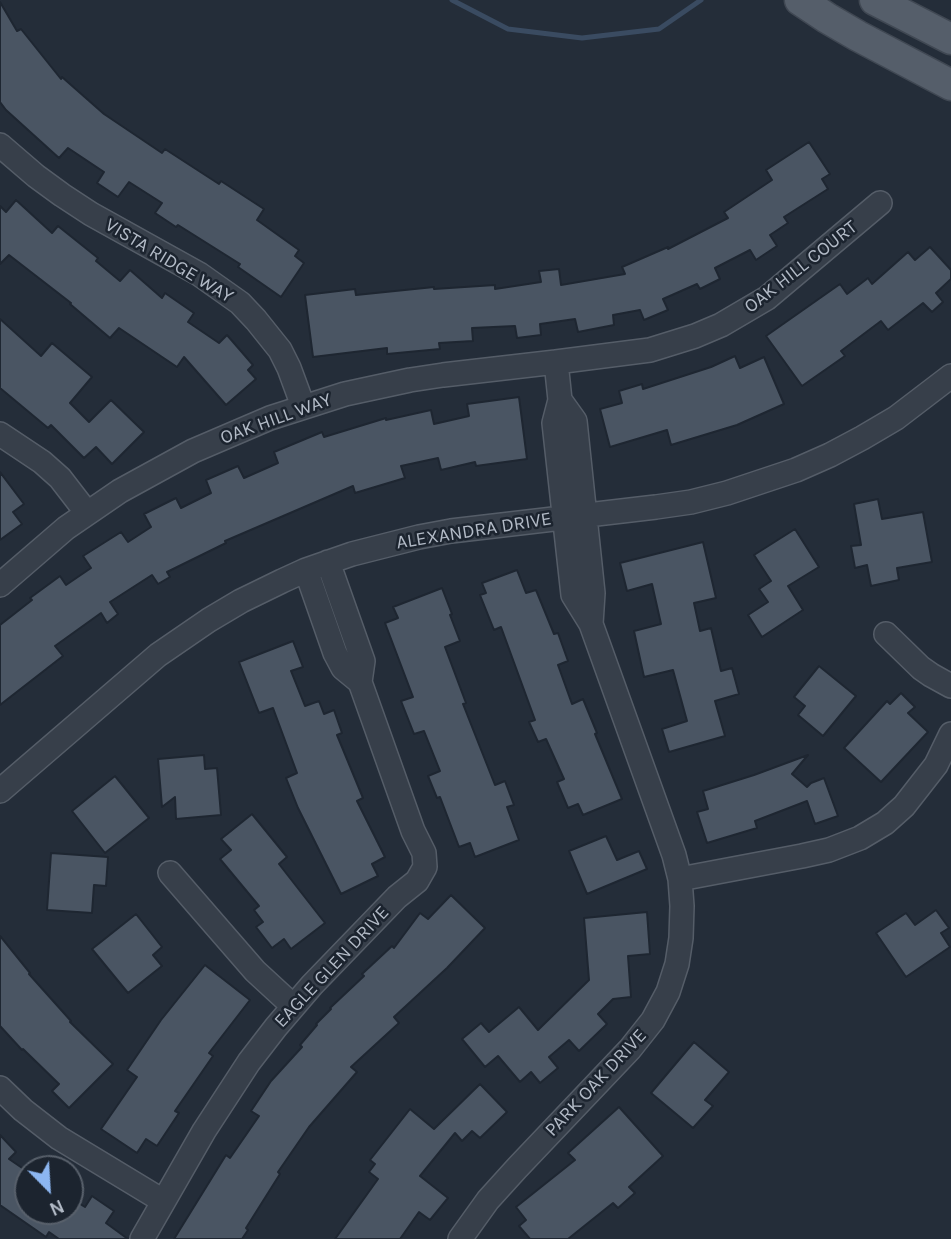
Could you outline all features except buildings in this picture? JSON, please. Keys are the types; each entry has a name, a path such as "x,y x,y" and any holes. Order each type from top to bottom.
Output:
{"main road":[{"path":"800,0 858,36 951,85"},
{"path":"875,0 951,38"}],"street":[{"name":"VISTA RIDGE WAY","path":"0,145 62,195 199,274 240,303 280,350 303,406"},
{"name":"OAK HILL COURT","path":"556,362 650,350 721,325 767,298 880,203"},
{"name":"OAK HILL WAY","path":"0,585 66,528 120,491 232,433 303,406 345,394 410,380 556,362"},
{"path":"556,362 560,400 554,423 568,455 574,517"},
{"name":"ALEXANDRA DRIVE","path":"0,791 138,671 184,636 241,601 317,566 374,548 451,531 691,502 727,493 830,456 896,418 951,376"},
{"path":"0,434 42,462 75,495 87,513"},
{"name":"PARK OAK DRIVE","path":"460,1239 495,1192 631,1049 653,1020 668,992 677,964 681,938 680,879 674,855 591,624 572,595 580,568 574,517"},
{"name":"EAGLE GLEN DRIVE","path":"142,1239 249,1062 293,1006 397,897 416,881 425,867 424,853 413,831 360,682 363,661 350,621 317,566"},
{"name":"EAGLE GLEN DRIVE","path":"317,566 327,629 335,653 344,668 360,682"},
{"path":"327,629 350,621"},
{"path":"886,634 921,668 951,685"},
{"path":"680,879 829,850 860,838 904,806 936,765 951,734"},
{"path":"170,873 255,971 293,1006"},
{"path":"0,1088 59,1138 163,1201"}],"waterway":[{"path":"452,0 508,29 582,38 659,29 701,0"}]}
